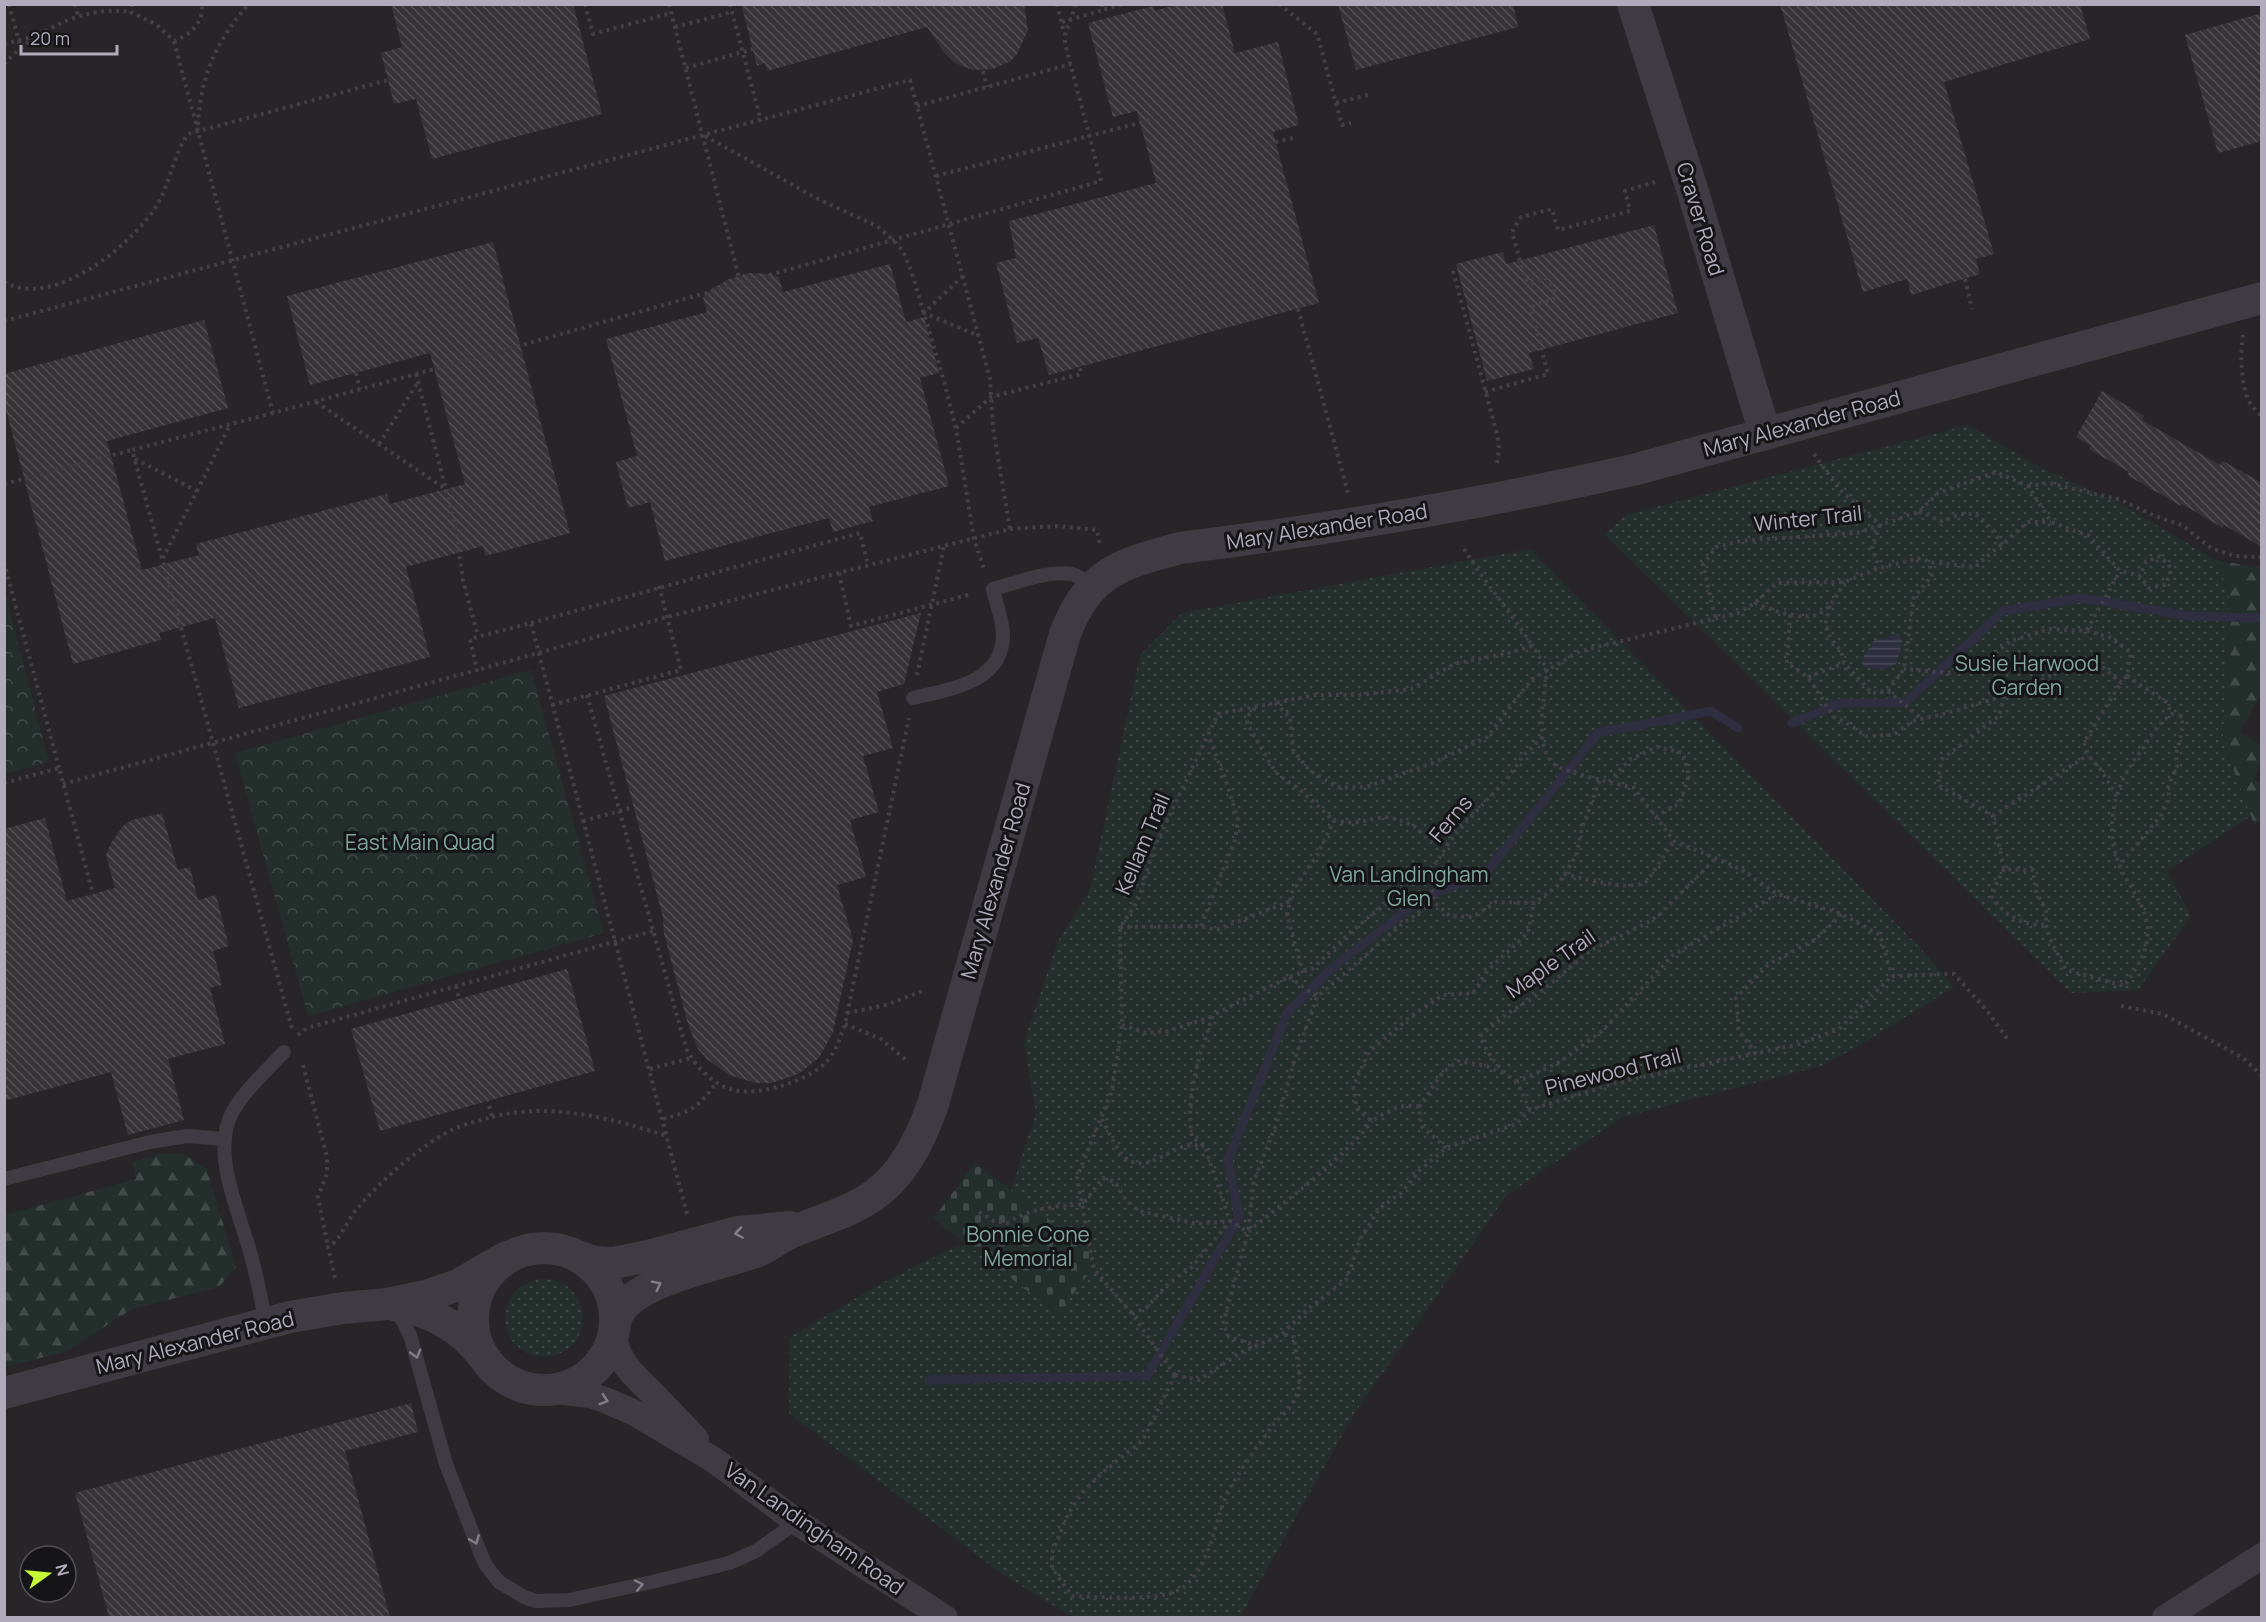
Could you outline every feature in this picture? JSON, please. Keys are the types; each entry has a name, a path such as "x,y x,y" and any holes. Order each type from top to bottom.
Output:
{"street":[{"name":"Craver Road","path":"1633,4 1693,192 1765,434"},
{"name":"Mary Alexander Road","path":"387,1304 408,1307 444,1322 464,1335 494,1369 513,1383 547,1390 570,1385 590,1373 604,1356 619,1312 625,1305 670,1279 757,1251 787,1235 846,1212 879,1192 905,1161 927,1123 1065,634 1078,604 1092,587 1113,570 1180,548 1341,525 1543,490 1637,469 2262,298"},
{"name":"Mary Alexander Road","path":"4,1393 266,1324 343,1308 387,1304 426,1296 458,1285 507,1257 529,1249 553,1248 595,1262 614,1263 738,1232 779,1229 817,1222"},
{"name":"Mary Alexander Road","path":"575,1255 594,1269 608,1288 614,1311 614,1328"},
{"name":"Mary Alexander Road","path":"486,1360 480,1350 473,1327 474,1304 477,1293 489,1272 507,1257"},
{"name":"Van Landingham Road","path":"614,1328 618,1351 636,1379 652,1393 714,1460"},
{"name":"Van Landingham Road","path":"547,1390 590,1395 618,1405 714,1460 797,1522 945,1617"},
{"path":"2165,1617 2262,1556"}],"lane":[{"path":"913,698 975,680 987,673 993,666 999,655 1003,634 993,589 1059,573 1074,574 1092,587"},
{"path":"266,1324 251,1253 227,1172 225,1132 232,1112 284,1052"},
{"path":"4,1179 150,1142 187,1136 225,1139"},
{"path":"387,1304 402,1318 410,1335 446,1464 480,1552 492,1572 512,1591 536,1601 550,1602 652,1582 745,1558 797,1522"}],"path":[{"path":"9,4 21,49"},
{"path":"75,4 78,16"},
{"path":"131,12 132,4"},
{"path":"174,41 194,30 199,20 202,4"},
{"path":"198,130 199,107 210,62 234,21 249,4"},
{"path":"585,4 593,34 671,13"},
{"path":"669,4 740,282"},
{"path":"730,4 761,121"},
{"path":"4,484 315,402 1101,181 1057,4"},
{"path":"1065,35 1076,4"},
{"path":"1062,22 1103,7 1123,4"},
{"path":"1280,4 1317,34 1342,125 1351,123"},
{"path":"4,64 21,49 61,22 78,16 108,11 131,12 157,25 174,41 273,413"},
{"path":"675,27 732,12"},
{"path":"4,44 40,35"},
{"path":"686,68 753,49"},
{"path":"917,106 1071,64"},
{"path":"983,71 987,87"},
{"path":"4,282 25,288 53,285 81,274 111,254 142,224 156,205 166,187 182,144 189,134 388,80"},
{"path":"4,321 910,80 990,380 993,428 1010,529"},
{"path":"1336,103 1372,94"},
{"path":"936,176 1154,119"},
{"path":"704,136 818,200 877,226 903,251 924,313 956,429 974,539 993,589 851,626 839,573"},
{"path":"1268,144 1293,138"},
{"path":"1485,392 1548,374 1531,309 1535,304 1553,300 1554,291 1550,281 1545,278 1531,284 1525,279 1512,232 1521,217 1552,209 1558,231 1630,211 1625,191 1655,182"},
{"path":"1453,271 1497,434 1499,448 1497,468"},
{"path":"924,313 963,276"},
{"path":"1965,279 1972,309"},
{"path":"1298,309 1348,494"},
{"path":"924,313 979,336"},
{"path":"2244,332 2241,347 2243,374 2249,402 2262,416"},
{"path":"956,429 991,397 1081,374 1080,367"},
{"path":"356,373 360,389"},
{"path":"416,374 447,490 455,524 463,580 478,636"},
{"path":"379,444 418,382"},
{"path":"315,402 447,490"},
{"path":"162,560 230,425"},
{"path":"132,450 327,1157 327,1173 318,1197 337,1283"},
{"path":"1814,453 1840,490 1880,525 1872,547 1879,568"},
{"path":"134,459 197,491"},
{"name":"Winter Trail","path":"1715,617 1703,565 1716,548 1740,541 1857,533 1919,512 1938,493 1996,472 2028,486"},
{"path":"2051,522 2028,486 2049,483 2121,500 2155,516 2182,525 2211,548 2234,556 2262,557"},
{"path":"1919,512 1942,521 1961,514 1975,514 1994,532 2003,545"},
{"path":"1275,703 1290,717 1293,750 1309,770 1341,788 1366,787 1475,745 1487,737 1532,679 1580,651 1715,617 1738,614 1755,603 1777,583 1844,582 1879,568 1921,558 1929,562 1975,567 2028,522 2051,522 2089,536 2120,571 2140,576 2149,588 2165,585 2172,568 2160,556 2146,562 2140,576"},
{"path":"63,784 213,745 667,617 1010,529 1057,526 1097,530 1100,545"},
{"path":"477,670 470,639 659,586 860,533 868,566"},
{"path":"587,695 686,1048 691,1058 717,1082 738,1091 767,1088 800,1080 814,1073 827,1062 837,1047 845,1024 944,546"},
{"path":"1464,549 1480,576 1514,616 1548,668 1542,724 1544,751 1554,764 1592,778 1634,788 1657,816 1674,842 1741,869 1777,894 1842,914 1880,935 1892,976 1954,974 1988,1012 2009,1041"},
{"path":"4,562 93,894"},
{"path":"1844,582 1830,606 1825,625 1831,639 1841,651 1844,663 1872,693 1888,691 1904,669 1914,597 1932,576 1929,562"},
{"path":"2087,631 2120,571"},
{"path":"552,705 681,670 659,586"},
{"path":"1755,603 1790,615 1817,615 1830,606"},
{"path":"1790,615 1787,663 1808,677 1834,717 1866,736 1893,735 1913,721 2023,690 2072,664 2096,662 2121,683"},
{"path":"531,623 689,1221"},
{"path":"1904,669 1949,673 1986,661 2010,641 2050,629 2087,631 2109,637 2131,652 2127,676 2084,742 2088,755 2117,796"},
{"name":"Kellam Trail","path":"1175,1375 1132,1314 1094,1269 1077,1177 1112,1091 1122,1024 1120,927 1138,901 1154,848 1218,714 1315,695 1358,695 1411,688 1454,664 1532,646"},
{"path":"1808,677 1844,663"},
{"path":"2127,676 2166,702 2172,714"},
{"path":"1888,691 1922,720"},
{"path":"2004,696 1999,716 1941,760 1938,785 1993,816 2004,868 1991,894 1994,903 2005,912 2030,925 2046,924"},
{"path":"1256,707 1248,715 1247,723 1278,775 1298,788 1334,821 1353,823 1385,817 1396,819 1414,826 1428,839 1448,844"},
{"path":"2004,868 2033,870 2036,892 2046,911 2046,924 2050,939 2066,970 2124,986 2138,967 2145,950 2147,922 2119,866 2112,846 2111,830 2117,796 2126,771 2144,748 2148,738 2163,720 2172,714 2181,716 2183,727 2176,754 2176,766 2168,787 2169,798 2152,828 2119,866"},
{"path":"1202,926 1235,840 1238,820 1209,736"},
{"name":"Ferns","path":"1434,902 1429,873 1448,844 1507,779 1523,756 1543,737"},
{"path":"1609,782 1629,760 1657,747 1683,753 1689,775 1680,803 1657,816"},
{"path":"1993,816 2088,755"},
{"path":"4,783 59,768"},
{"path":"1258,1346 1229,1336 1223,1324 1248,1232 1254,1180 1276,1122 1295,1058 1317,997 1402,924 1434,902 1450,916 1473,916 1496,902 1534,903 1557,886 1576,856 1582,828 1600,780"},
{"path":"583,821 634,807"},
{"path":"1303,973 1287,915 1292,892 1317,855 1334,821"},
{"path":"1564,874 1618,884 1642,885 1674,842"},
{"name":"Maple Trail","path":"1517,1082 1506,1075 1483,1045 1480,1036 1508,1013 1533,998 1591,950 1647,923 1660,914 1715,859"},
{"path":"1122,1024 1146,1033 1168,1030 1213,1015 1289,976 1303,973 1327,957 1353,930 1408,883 1429,873"},
{"path":"1530,1110 1517,1082 1560,1062 1603,1030 1673,955 1777,894"},
{"path":"1120,927 1202,926 1216,930 1291,901"},
{"path":"1372,1121 1357,1109 1353,1086 1370,1052 1410,1017 1443,995 1473,993 1488,970 1528,933 1534,903"},
{"path":"1756,1054 1738,1031 1736,998 1769,964 1815,940 1842,914"},
{"path":"284,1052 307,1028 653,931"},
{"path":"1289,976 1317,997"},
{"name":"Pinewood Trail","path":"1175,1375 1199,1380 1240,1353 1282,1334 1308,1309 1346,1280 1361,1238 1379,1209 1402,1192 1419,1172 1446,1148 1516,1124 1530,1110 1615,1083 1800,1044 1839,1029 1892,976"},
{"path":"456,986 459,999"},
{"path":"847,1013 886,1005 925,990"},
{"path":"2121,1006 2163,1014 2243,1058 2262,1076"},
{"path":"1213,1015 1197,1071 1189,1118 1192,1137 1205,1146 1230,1221"},
{"path":"845,1024 881,1040 906,1060"},
{"path":"650,1069 691,1058"},
{"path":"1446,1148 1421,1126 1419,1107 1443,1072 1458,1061 1486,1066 1506,1075"},
{"path":"662,1119 695,1108 717,1082"},
{"path":"488,1101 492,1117"},
{"path":"1248,1232 1308,1185 1356,1141 1372,1121 1396,1107 1409,1105 1419,1107"},
{"path":"328,1247 337,1240 355,1212 381,1183 412,1157 454,1129 525,1110 568,1113 624,1122 667,1136"},
{"path":"1102,1119 1119,1151 1131,1162 1149,1164 1188,1145 1205,1146"},
{"path":"979,1212 994,1221 1007,1223 1022,1214 1040,1208 1083,1204 1103,1178 1115,1182 1126,1200 1139,1210 1197,1224 1230,1221 1248,1232"},
{"path":"1132,1314 1146,1308 1168,1284 1192,1267 1230,1221"},
{"path":"1175,1375 1143,1440 1102,1473 1082,1493 1068,1514 1052,1553 1052,1560 1053,1568 1072,1596 1160,1596 1175,1592 1190,1582 1199,1571 1228,1493 1264,1439 1291,1406 1299,1391 1300,1374 1294,1337 1282,1334"}],"shaded area":[{"path":"5,5 2261,5 2261,1617 5,1618"}],"green space":[{"name":"Susie Harwood Garden","path":"1968,425 2039,467 2117,502 2216,560 2229,594 2223,741 2251,816 2167,871 2191,916 2138,990 2071,993 1605,535 1626,515"},
{"name":"Van Landingham Glen","path":"1530,549 1919,947 1954,987 1860,1045 1821,1066 1623,1117 1507,1195 1354,1414 1240,1617 1073,1617 1002,1574 789,1413 790,1337 882,1283 972,1240 994,1221 1012,1188 1036,1113 1024,1042 1058,941 1090,890 1140,655 1182,613"},
{"path":"2216,560 2254,567 2261,565 2261,694 2240,732 2261,746 2261,762 2253,779 2261,784 2261,820 2254,824 2223,741 2229,594"},
{"path":"5,593 49,762 4,774"},
{"name":"East Main Quad","path":"531,670 604,933 308,1016 235,753"},
{"path":"163,1153 183,1153 207,1170 236,1267 219,1287 132,1309 67,1351 5,1367 5,1215 136,1179 132,1162"},
{"name":"Bonnie Cone Memorial","path":"975,1163 1100,1258 1058,1314 933,1219"},
{"path":"544,1279 559,1282 572,1290 580,1303 583,1318 580,1333 572,1346 559,1354 544,1357 529,1354 516,1346 508,1333 505,1318 508,1303 516,1290 529,1282"}],"water":[{"path":"1899,634 1902,641 1897,663 1883,670 1863,667 1864,655 1874,641"}],"building":[{"path":"391,4 573,4 602,114 432,159 416,99 394,104 381,53 402,47"},
{"path":"741,4 1024,4 1028,30 1017,54 1011,61 993,69 973,70 955,63 943,51 927,27 767,71 765,63 757,66"},
{"path":"1178,4 1222,4 1235,53 1278,42 1299,125 1273,132 1319,303 1049,375 1038,338 1017,343 996,263 1016,258 1009,221 1156,183 1137,111 1113,117 1088,23 1153,6 1155,11"},
{"path":"1338,4 1513,4 1518,27 1356,70"},
{"path":"1780,4 2080,4 2090,39 1944,82 1994,254 1976,259 1980,274 1911,295 1907,279 1863,292"},
{"path":"2262,13 2262,141 2218,153 2185,35"},
{"path":"1654,225 1678,313 1529,353 1534,369 1487,381 1456,264 1503,252 1506,264"},
{"path":"493,242 570,533 485,556 483,546 406,567 430,657 239,708 215,618 159,633 161,640 73,664 4,402 4,374 204,320 228,408 107,441 142,570 199,555 196,544 387,494 390,504 465,484 430,353 310,385 287,296"},
{"path":"890,264 906,322 924,317 939,373 920,378 949,486 869,507 873,521 833,532 829,518 665,561 650,502 628,508 616,462 637,456 606,339 707,312 703,298 710,290 729,279 748,273 770,274 779,277 783,292"},
{"path":"2102,391 2144,416 2142,420 2220,465 2223,461 2262,483 2262,547 2224,525 2223,528 2182,504 2181,506 2127,475 2129,472 2089,449 2091,446 2076,437"},
{"path":"921,613 904,684 877,692 893,748 863,756 879,812 850,820 866,877 837,885 853,940 833,1032 819,1058 798,1074 771,1083 756,1083 729,1075 707,1059 698,1049 688,1024 664,934 663,917 604,696"},
{"path":"162,813 178,870 190,867 198,900 216,895 229,946 213,951 222,985 210,988 225,1044 168,1059 184,1120 128,1135 111,1072 4,1101 4,829 45,818 67,901 115,888 106,855 111,843 124,825 132,820"},
{"path":"567,969 595,1071 380,1131 351,1029"},
{"path":"411,1403 418,1432 345,1451 390,1617 109,1617 75,1493"}],"waterway":[{"path":"1792,723 1841,703 1905,703 2003,611 2081,598 2189,616 2262,618"},
{"path":"929,1380 1147,1376 1239,1217 1228,1160 1287,1013 1331,969 1424,897 1462,883 1489,869 1598,733 1711,711 1738,728"}]}
